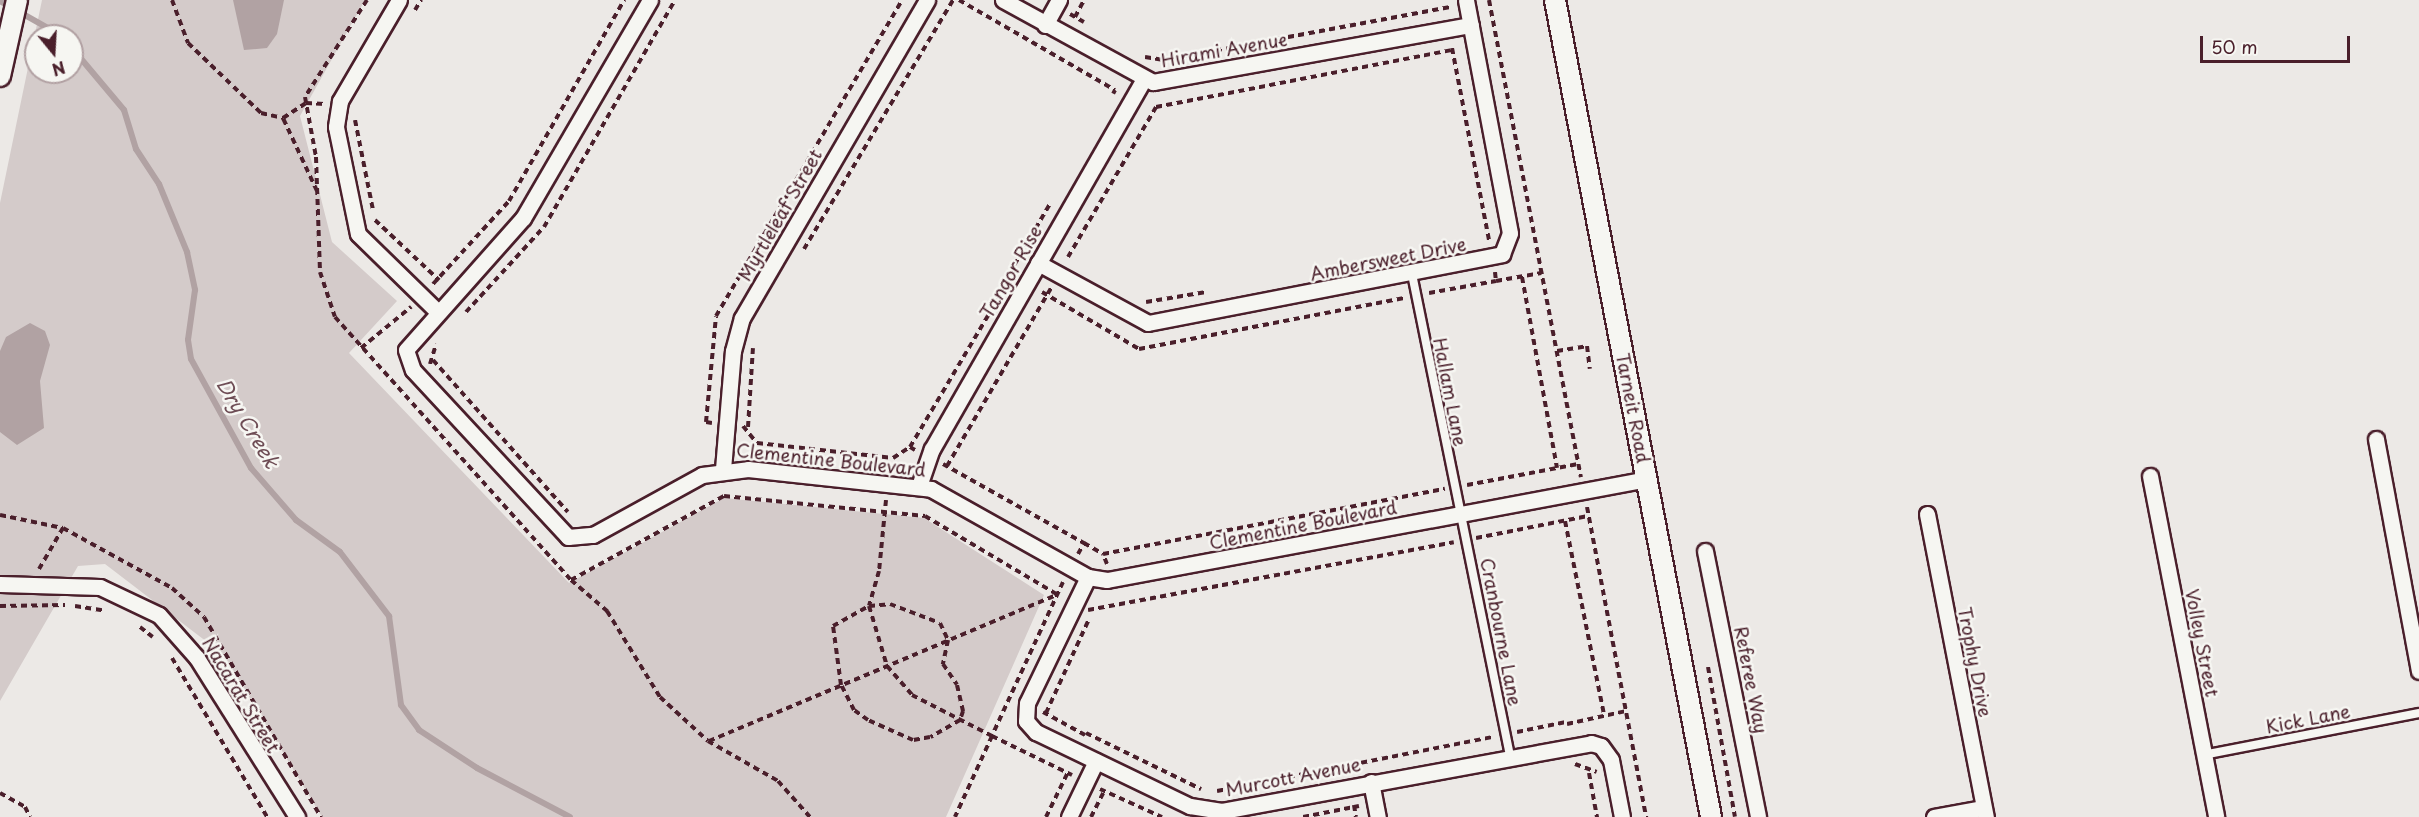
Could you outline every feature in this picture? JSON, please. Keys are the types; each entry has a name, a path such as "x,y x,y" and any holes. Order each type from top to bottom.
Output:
{"street":[{"path":"0,76 17,0"},
{"path":"399,0 335,114 358,234 437,311"},
{"name":"Clementine Boulevard","path":"650,0 523,218 408,344 410,365 568,537 593,535 686,482 723,469 888,482 919,486 1088,577 1111,580 1647,479"},
{"name":"Myrtleleaf Street","path":"723,469 742,318 927,0"},
{"name":"Hirami Avenue","path":"1003,0 1143,80 1188,78 1471,25"},
{"name":"Tarneit Road","path":"1555,0 1711,817"},
{"name":"Ambersweet Drive","path":"1038,263 1057,276 1148,323 1492,259 1510,242 1466,2"},
{"path":"1045,24 1058,3"},
{"name":"Tangor Rise","path":"919,486 929,456 1143,80"},
{"path":"2376,439 2419,670"},
{"name":"Volley Street","path":"2150,476 2216,817"},
{"name":"Trophy Drive","path":"1926,514 1984,812"},
{"name":"Referee Way","path":"1705,551 1758,817"},
{"name":"Murcott Avenue","path":"1088,577 1025,711 1029,728 1190,806 1213,810 1582,744 1601,747 1612,769"},
{"name":"Nacarat Street","path":"0,584 100,587 159,615 197,658 297,817"},
{"path":"1069,817 1096,761"},
{"path":"1612,769 1622,817"},
{"path":"1371,782 1376,810"},
{"path":"1934,817 1984,812"}],"lane":[{"name":"Hallam Lane","path":"1412,274 1458,516"},
{"name":"Cranbourne Lane","path":"1458,516 1510,757"},
{"name":"Kick Lane","path":"2203,755 2419,713"}],"path":[{"path":"172,0 188,44 261,113 283,118 306,103 367,0"},
{"path":"361,348 392,328 509,201 624,0"},
{"path":"748,427 706,422 716,316 902,0"},
{"path":"802,253 953,0"},
{"path":"959,0 1115,90"},
{"path":"1075,17 1084,0"},
{"path":"1137,53 1164,60 1466,2 1488,0 1646,817"},
{"path":"1058,3 1092,27"},
{"path":"947,466 1156,107 1453,50"},
{"path":"306,103 318,195 319,261 326,297 334,317 571,580 607,611 660,697 708,741 778,781 810,817"},
{"path":"354,113 375,222 438,279"},
{"path":"283,118 318,195"},
{"path":"1477,241 1488,239"},
{"path":"1068,257 1078,263"},
{"path":"754,334 748,427 757,443 891,458 910,447 1009,274 1139,349 1496,281"},
{"path":"1522,276 1557,468"},
{"path":"1138,297 1148,303 1218,290"},
{"path":"1557,351 1587,346 1590,369"},
{"path":"910,447 1103,554 1578,464"},
{"path":"891,458 879,571 869,606 887,666 912,694 992,736 1162,817"},
{"path":"0,515 63,528"},
{"path":"1565,521 1604,715"},
{"path":"955,817 1057,595 1084,543"},
{"path":"1103,554 1116,608"},
{"path":"708,741 1057,595"},
{"path":"890,604 940,623 948,640 943,664 962,696 960,720 913,740 854,710 841,685 833,626 869,606 890,604"},
{"path":"0,606 72,605 111,613"},
{"path":"1046,713 1092,612"},
{"path":"134,623 163,646"},
{"path":"167,651 267,817"},
{"path":"1706,655 1735,817"},
{"path":"1086,733 1201,789 1218,792 1566,722"},
{"path":"1565,766 1576,764 1589,773 1612,769"},
{"path":"1589,773 1597,817"},
{"path":"1092,817 1104,790"},
{"path":"0,794 25,807 30,817"},
{"path":"1303,817 1376,810"}],"shaded area":[{"path":"42,0 365,0 300,116 332,242 397,301 349,353 569,583 724,498 924,518 1044,595 946,817 322,817 224,655 105,564 78,566 0,701 0,203 25,84 84,84 84,24 37,24"},
{"path":"233,0 284,0 277,34 267,48 244,50"},
{"path":"30,323 45,331 50,345 40,381 44,428 17,445 0,432 0,351 6,337"}],"waterway":[{"name":"Dry Creek","path":"0,1 41,24"},
{"name":"Dry Creek","path":"84,62 124,110 136,149 159,184 187,252 195,290 188,340 191,359 251,468 296,520 340,552 389,616 401,705 419,730 477,768 570,817"}]}
